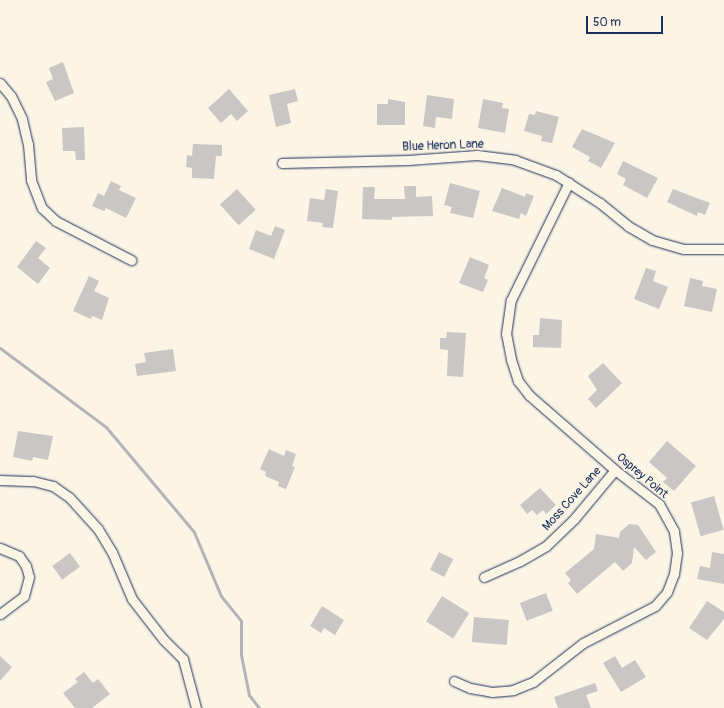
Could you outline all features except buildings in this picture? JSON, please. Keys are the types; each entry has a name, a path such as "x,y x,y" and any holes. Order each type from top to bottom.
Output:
{"street":[{"path":"0,83 11,96 22,119 28,144 30,180 42,208 56,221 131,260"},
{"name":"Blue Heron Lane","path":"282,163 408,160 477,155 529,164 569,182 600,203 628,226 652,240 684,249 724,249"},
{"name":"Osprey Point","path":"454,680 483,692 502,692 523,687 532,682 583,643 647,612 661,600 671,584 676,563 674,531 659,504 615,470 529,395 518,381 507,343 506,323 511,300 569,182"},
{"name":"Moss Cove Lane","path":"484,577 520,561 546,546 574,519 615,470"},
{"path":"0,480 33,481 52,486 69,497 98,529 112,552 132,599 163,640 183,659 196,708"},
{"path":"0,548 19,556 26,566 29,577 24,596 0,614"}],"waterway":[{"path":"0,348 106,427 194,532 221,596 241,621 241,655 249,695 259,708"}]}
